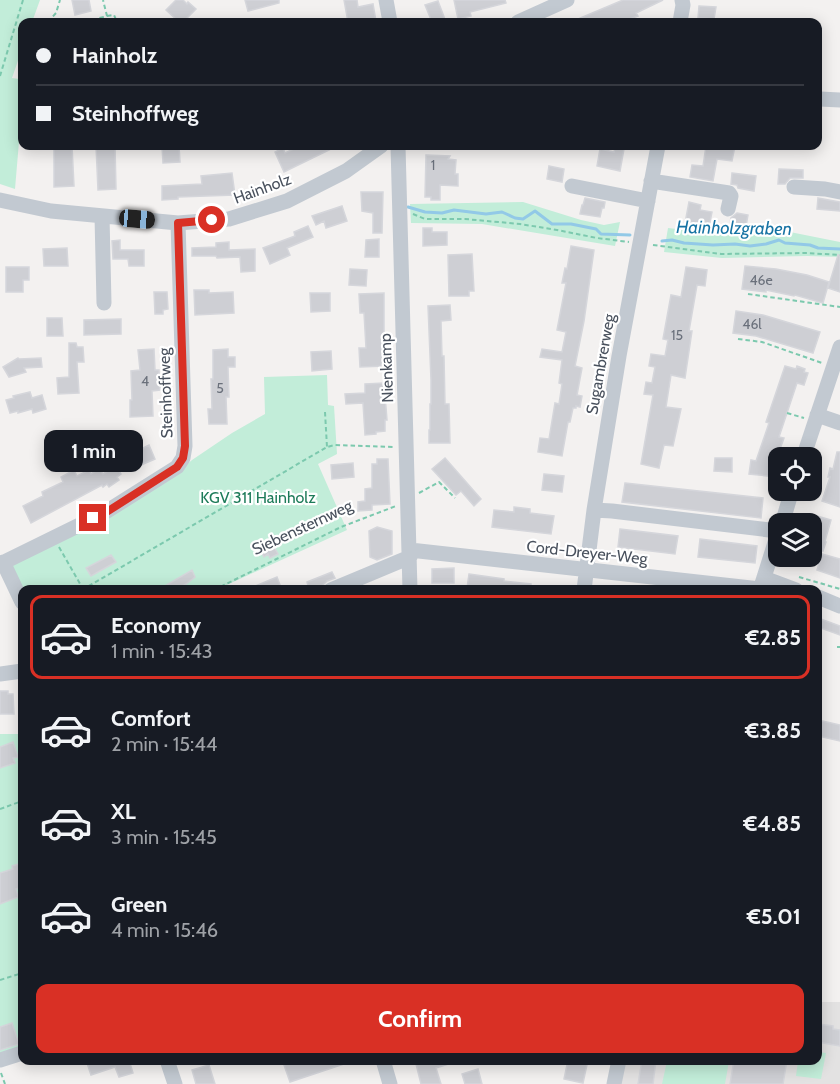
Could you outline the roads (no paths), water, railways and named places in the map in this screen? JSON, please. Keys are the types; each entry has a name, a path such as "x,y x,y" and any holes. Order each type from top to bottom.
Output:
{"street":[{"path":"386,0 389,18"},
{"path":"527,18 567,0"},
{"path":"681,18 682,0"},
{"path":"822,99 840,100"},
{"name":"Hainholz","path":"0,200 51,211 178,223 229,219 287,201 346,171 375,150"},
{"name":"Nienkamp","path":"398,150 410,585"},
{"name":"Sugambrerweg","path":"584,585 594,510 619,357 657,150"},
{"path":"651,181 729,193 731,196 728,209"},
{"path":"572,186 648,201"},
{"path":"794,187 840,192"},
{"path":"102,216 104,303"},
{"name":"Steinhoffweg","path":"2,563 105,513 177,467 183,458 185,446 178,223"},
{"path":"807,447 840,346"},
{"path":"816,418 840,423"},
{"path":"594,510 768,531"},
{"name":"Cord-Dreyer-Weg","path":"342,585 410,554 751,585"},
{"path":"2,563 18,594"},
{"path":"762,585 768,566"},
{"name":"Cord-Dreyer-Weg","path":"770,585 795,582"},
{"path":"822,599 840,606"},
{"path":"0,674 18,672"},
{"path":"0,1060 18,1054"},
{"path":"169,1065 175,1084"},
{"path":"384,1065 390,1084"},
{"path":"614,1084 618,1065"}],"waterway":[{"name":"Hainholzgraben","path":"408,207 425,212 442,213 454,210 486,214 502,212 523,219 535,211 552,224 571,224 596,229 601,234 630,235"},
{"name":"Hainholzgraben","path":"662,241 750,246 779,240 818,248 840,249"}],"park label":[{"name":"KGV 311 Hainholz","path":"258,497"}]}
